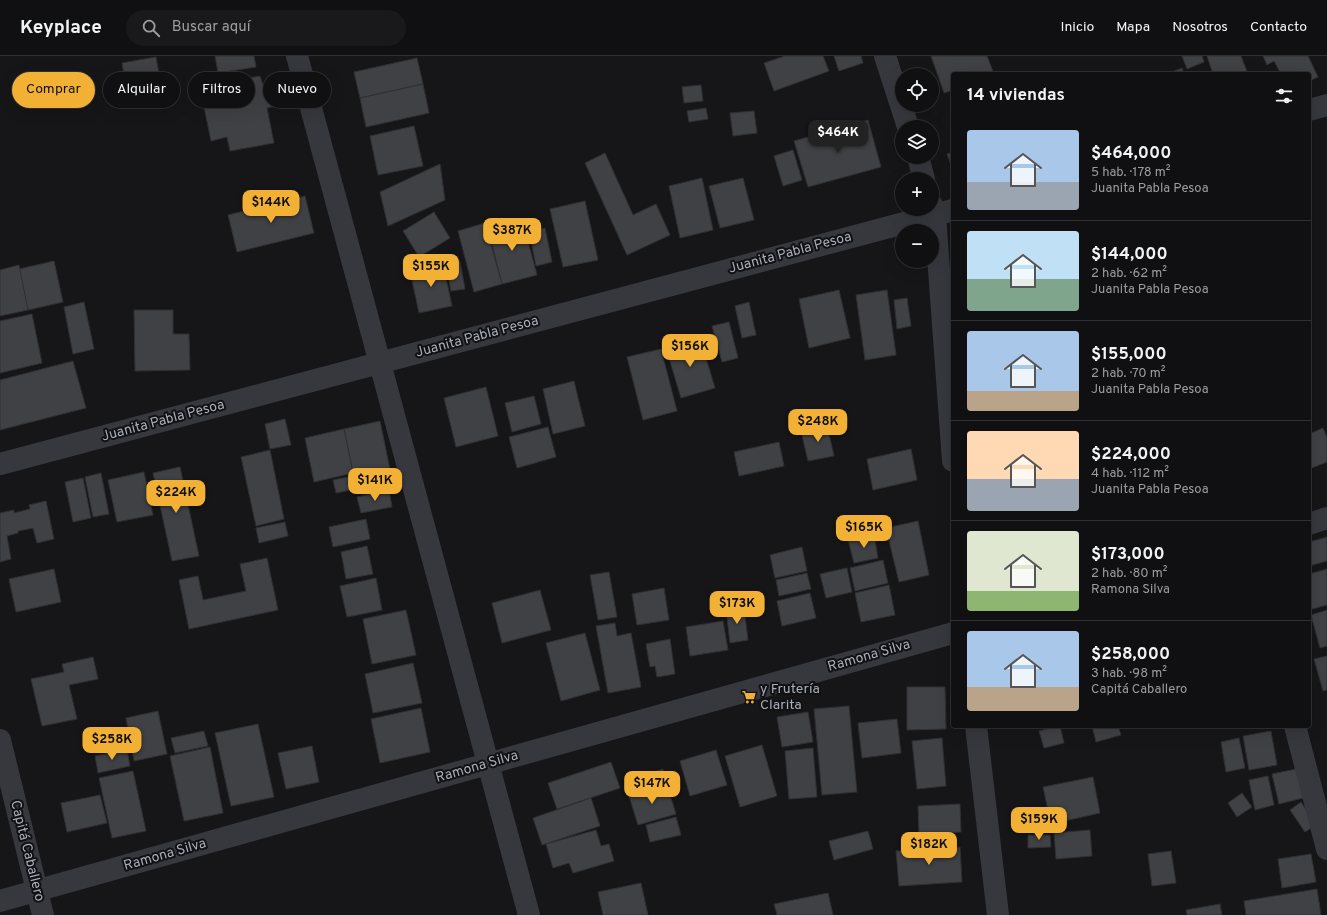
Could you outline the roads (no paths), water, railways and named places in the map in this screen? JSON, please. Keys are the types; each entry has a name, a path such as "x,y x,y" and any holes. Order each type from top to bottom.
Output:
{"street":[{"path":"297,56 529,915"},
{"path":"885,56 906,120"},
{"path":"1311,109 1327,104"},
{"path":"940,210 951,422"},
{"name":"Juanita Pabla Pesoa","path":"0,464 380,363 940,210"},
{"path":"1311,523 1327,518"},
{"name":"Ramona Silva","path":"0,901 37,892 951,634"},
{"path":"976,728 998,915"},
{"path":"1296,728 1327,849"},
{"name":"Capitá Caballero","path":"0,740 42,915"}],"place":[{"name":"y Frutería Clarita","path":"749,697"}]}
